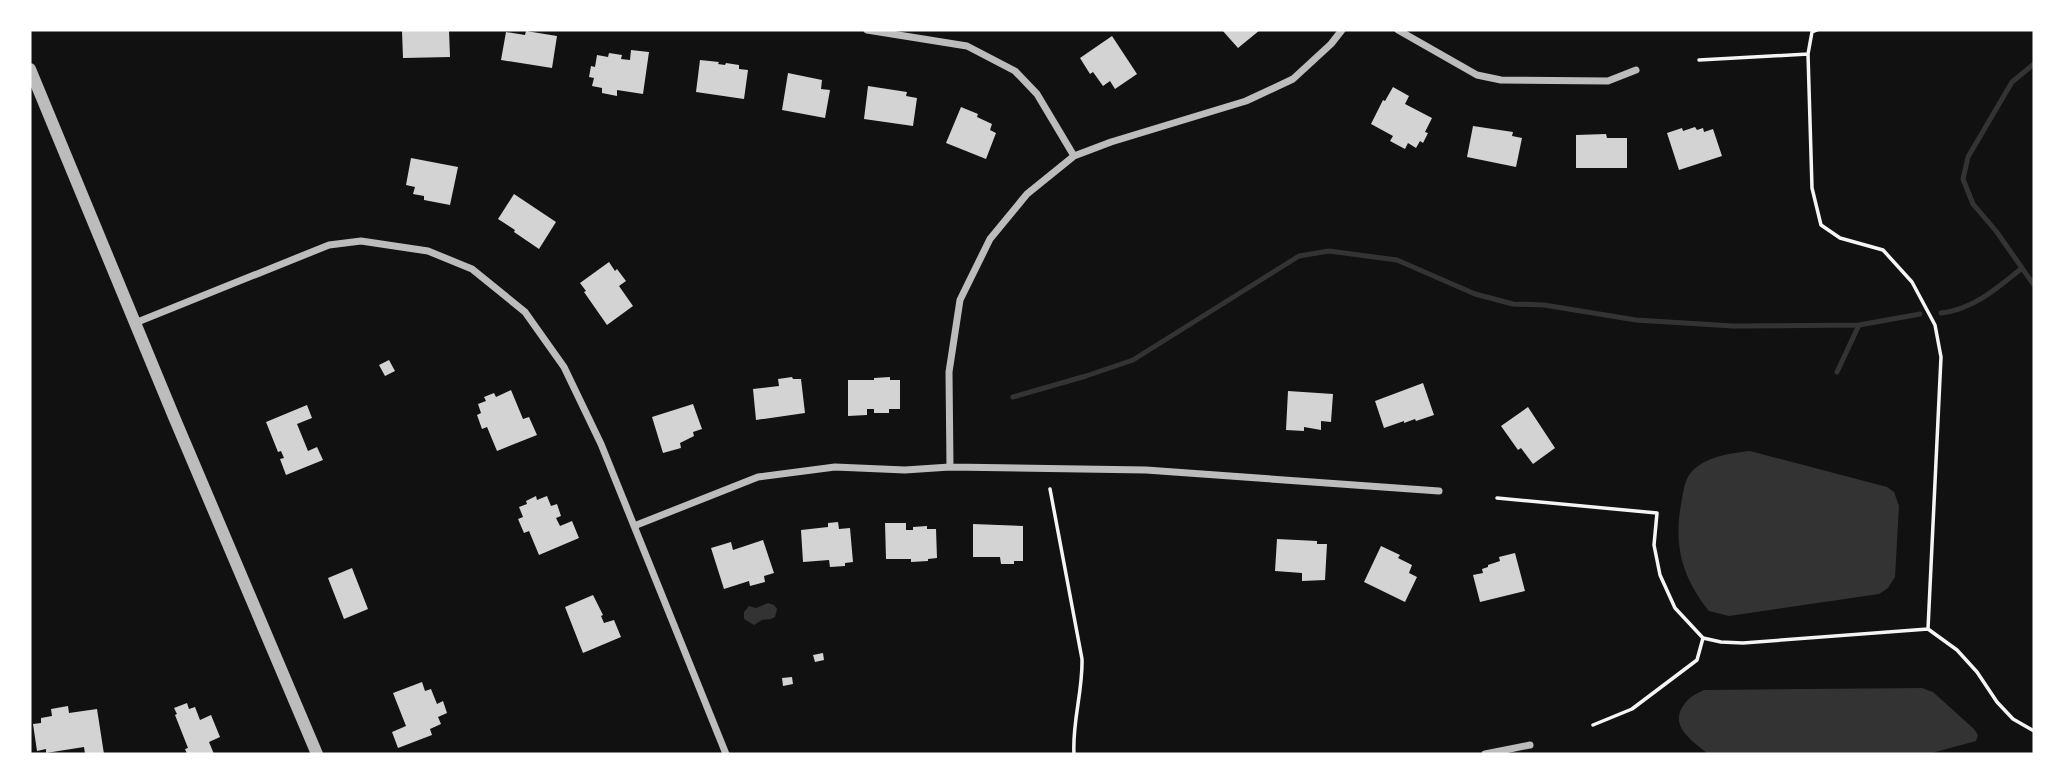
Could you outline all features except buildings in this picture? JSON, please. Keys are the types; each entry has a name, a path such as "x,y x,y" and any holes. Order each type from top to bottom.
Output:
{"street":[{"path":"867,30 967,46 1015,71 1037,94 1074,156"},
{"path":"950,467 950,372 960,300 990,239 1027,194 1074,156 1246,100 1293,79 1331,44 1342,30"},
{"path":"1398,30 1477,75 1501,80 1608,81 1636,70"},
{"path":"30,69 317,754"},
{"path":"135,323 329,245 361,241 428,251 472,269 526,312 564,367 601,444 726,754"},
{"path":"634,526 758,477 835,467 905,470 950,467 1146,470 1439,491"},
{"path":"1485,754 1530,745"}],"path":[{"path":"1817,30 1812,32 1808,54 1812,188 1821,225 1840,238 1883,250 1912,282 1935,325 1941,357 1928,629"},
{"path":"1699,60 1808,54"},
{"path":"1050,489 1082,659 1074,726 1074,754"},
{"path":"1497,498 1657,513 1654,545 1660,575 1675,608 1703,638 1743,643 1928,629 1957,650 2013,719 2034,731"},
{"path":"1593,725 1632,709 1697,660 1703,638"}],"shaded area":[{"path":"1750,451 1887,487 1894,492 1899,506 1895,577 1888,588 1879,594 1729,616 1709,611 1686,572 1679,545 1679,515 1685,485 1691,473 1704,462 1723,455"},
{"path":"768,603 777,609 775,617 754,625 744,619 744,612 749,606 756,608"},
{"path":"1922,688 1933,692 1974,729 1978,735 1976,741 1928,754 1708,754 1690,739 1679,721 1679,714 1685,703 1704,690"}],"waterway":[{"path":"2034,64 2012,82 1968,157 1963,179 1973,204 1996,231 2034,285"},
{"path":"1013,397 1133,360 1299,256 1329,251 1397,260 1475,294 1513,304 1544,305 1636,320 1733,326 1859,325 1920,314"},
{"path":"1941,313 1975,302 2022,268"},
{"path":"1837,372 1859,325"}]}
